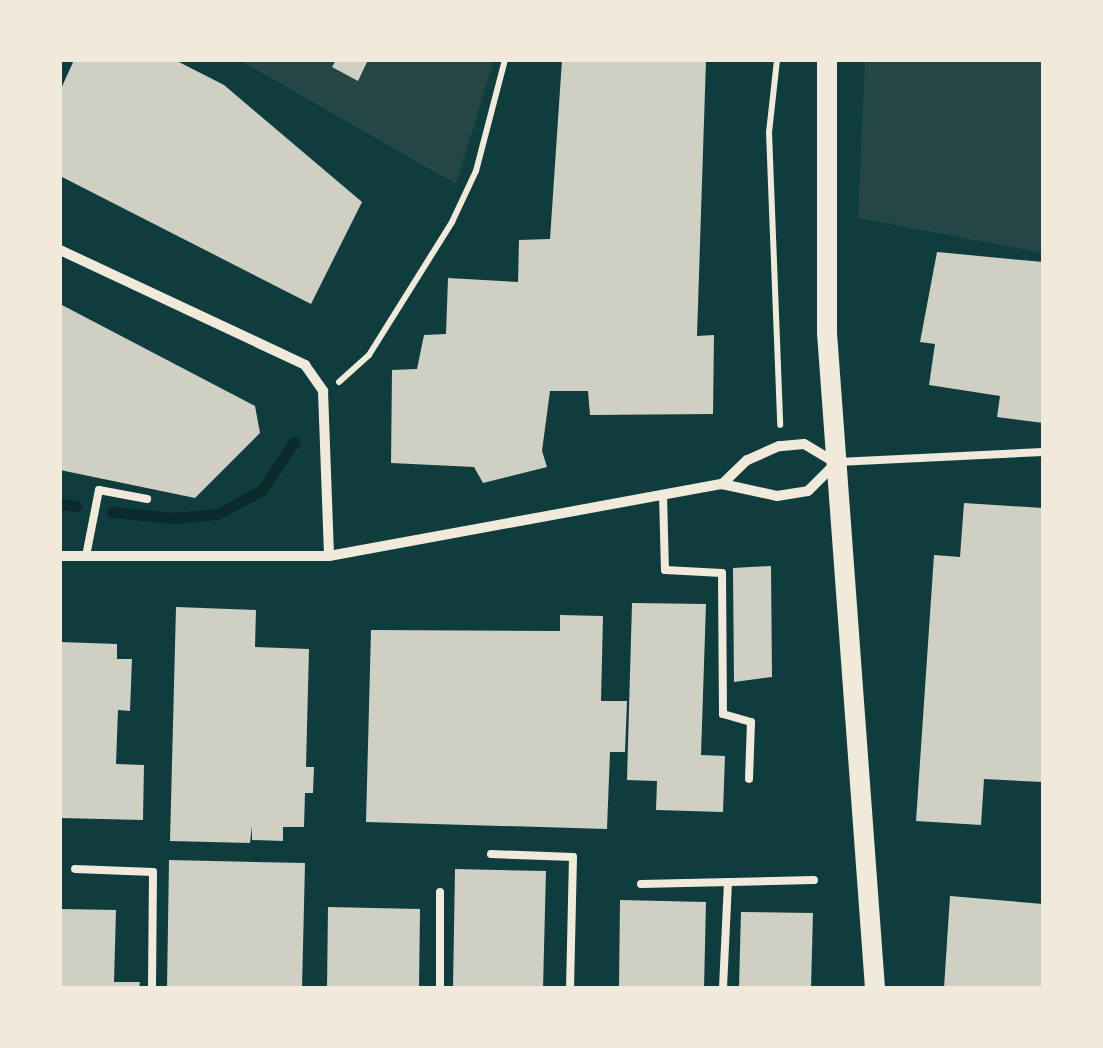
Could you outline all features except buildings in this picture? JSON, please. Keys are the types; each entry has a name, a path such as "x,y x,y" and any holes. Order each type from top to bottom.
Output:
{"main road":[{"path":"827,60 827,333 871,860 875,988"}],"street":[{"path":"60,250 305,365 323,391 329,556"},
{"path":"60,556 329,556 722,484 777,496 808,491 836,462 804,444 779,446 747,460 722,484"}],"lane":[{"path":"836,462 1043,452"},
{"path":"86,556 100,490 148,499"},
{"path":"663,495 665,570 722,572 723,714 751,722 749,778"},
{"path":"491,854 572,858 570,988"},
{"path":"75,868 152,872 152,988"},
{"path":"641,884 814,880"},
{"path":"723,988 728,882"},
{"path":"440,892 440,988"}],"path":[{"path":"323,391 369,355 452,222 476,171 505,60"},
{"path":"777,60 768,132 776,210 779,446"}],"shaded area":[{"path":"239,60 494,60 456,184"},
{"path":"865,60 1043,60 1043,253 858,218"}],"waterway":[{"path":"112,512 174,518 217,514 262,490 294,442"},
{"path":"60,504 76,506"}]}
